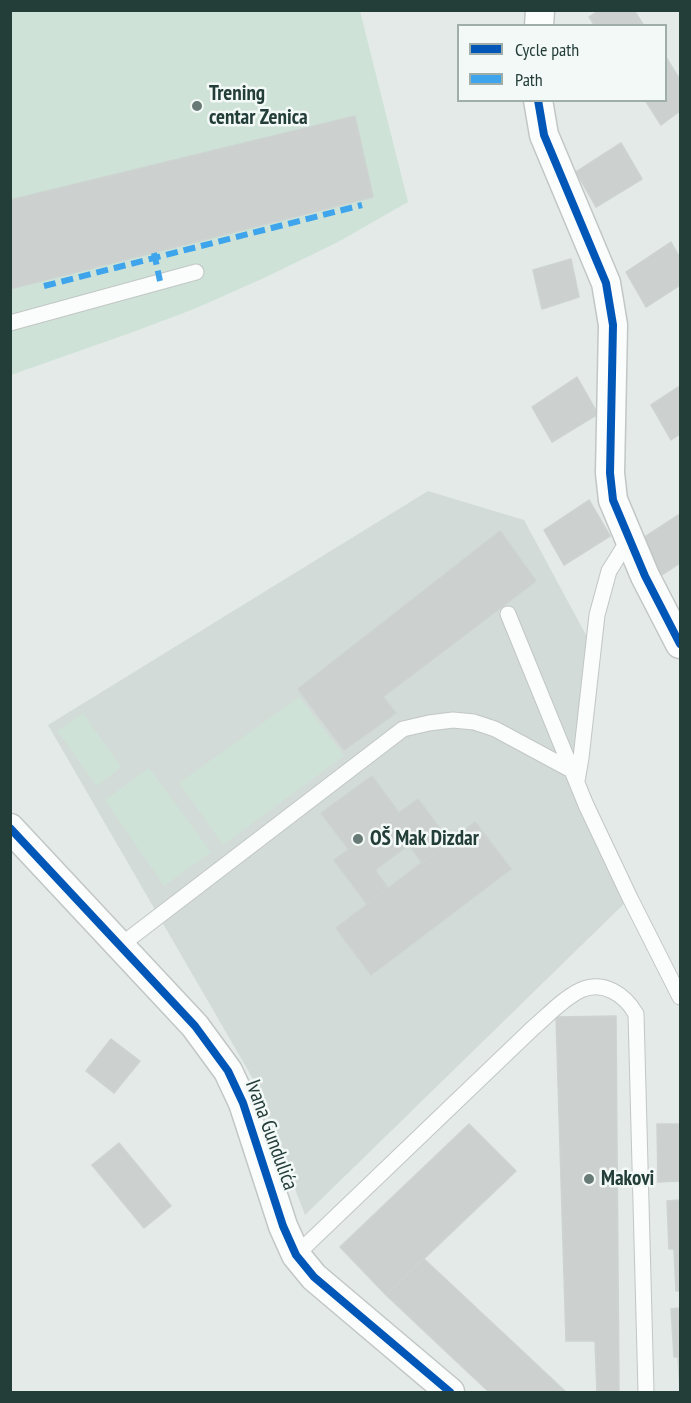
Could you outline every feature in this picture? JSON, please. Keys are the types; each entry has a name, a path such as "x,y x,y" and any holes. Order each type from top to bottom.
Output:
{"street":[{"path":"538,102 543,135 606,283 613,326 610,473 613,500 645,576 681,644"},
{"name":"Ivana Gundulića","path":"10,828 195,1026 228,1071 243,1103 283,1226 296,1255 314,1277 450,1392"}],"lane":[{"path":"10,323 196,272"},
{"path":"575,776 581,758 597,615 609,571 629,539"},
{"path":"508,614 575,776 630,897 681,997"},
{"path":"121,945 404,729 453,720 474,722 495,729 575,776"},
{"path":"296,1255 533,1028 572,995 583,989 594,987 609,989 621,995 636,1014 646,1392"}],"shaded area":[{"name":"OŠ Mak Dizdar","path":"428,491 524,520 593,648 577,781 630,898 305,1215 253,1079 48,725"}],"green space":[{"name":"Trening centar Zenica","path":"10,11 360,11 408,202 338,242 194,309 11,375"},
{"path":"299,697 344,756 223,845 179,783"},
{"path":"83,713 121,767 97,786 57,731"},
{"path":"149,768 211,852 164,886 105,800"}],"building":[{"path":"599,10 634,10 643,24 594,24 589,17"},
{"path":"667,59 680,80 680,111 661,125 646,102 667,102"},
{"path":"355,116 373,197 10,289 10,200"},
{"path":"621,143 642,179 596,207 576,172"},
{"path":"671,242 680,258 680,285 646,307 626,272"},
{"path":"571,259 579,297 542,309 533,270"},
{"path":"577,377 598,414 552,442 532,407"},
{"path":"680,386 680,434 671,440 651,405"},
{"path":"589,500 610,536 564,565 544,530"},
{"path":"680,514 680,563 660,576 640,540"},
{"path":"500,531 536,581 383,697 396,713 344,750 298,689"},
{"path":"372,776 399,813 349,850 321,813"},
{"path":"418,799 449,841 422,863 409,845 375,870 388,888 367,904 334,860"},
{"path":"475,822 511,869 371,975 336,928"},
{"name":"Makovi","path":"616,1016 619,1392 597,1392 595,1341 566,1341 556,1017"},
{"path":"111,1039 140,1061 114,1093 86,1071"},
{"path":"469,1124 516,1171 386,1295 340,1247"},
{"path":"657,1124 680,1124 680,1181 658,1182"},
{"path":"119,1143 171,1206 144,1228 92,1165"},
{"path":"680,1200 680,1291 676,1291 674,1249 669,1249 667,1201"},
{"path":"423,1258 566,1392 489,1392 386,1295"},
{"path":"680,1308 680,1392 678,1357 674,1357 671,1309"}],"marked path":[{"path":"44,286 362,205"},
{"path":"154,253 160,281"}],"cycle path":[{"path":"538,102 544,135 606,283 613,325 610,473 613,500 645,576 680,644"},
{"path":"10,828 195,1026 228,1071 243,1103 283,1226 296,1255 314,1277 450,1392"}],"place":[{"name":"Trening centar Zenica","path":"197,106"},
{"name":"OŠ Mak Dizdar","path":"358,839"},
{"name":"Makovi","path":"589,1179"}]}
